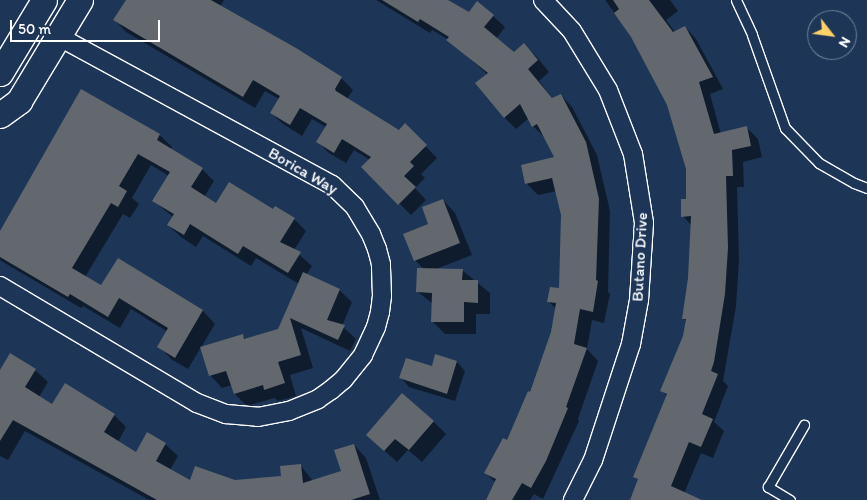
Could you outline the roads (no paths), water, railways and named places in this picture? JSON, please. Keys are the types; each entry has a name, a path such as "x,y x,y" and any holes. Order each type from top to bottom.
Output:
{"main road":[{"path":"0,73 44,0"},
{"path":"0,115 19,102 80,0"}],"street":[{"name":"Butano Drive","path":"543,0 572,31 608,90 633,154 644,223 639,300 631,344 593,460 573,500"},
{"name":"Borica Way","path":"0,286 197,403 226,414 258,416 289,411 318,399 337,385 363,355 371,341 380,312 382,296 381,264 377,249 371,234 355,207 332,185 58,36"}],"lane":[{"path":"736,0 752,35 785,128 819,163 854,184 867,188"},
{"path":"790,500 768,487 804,425"}]}
